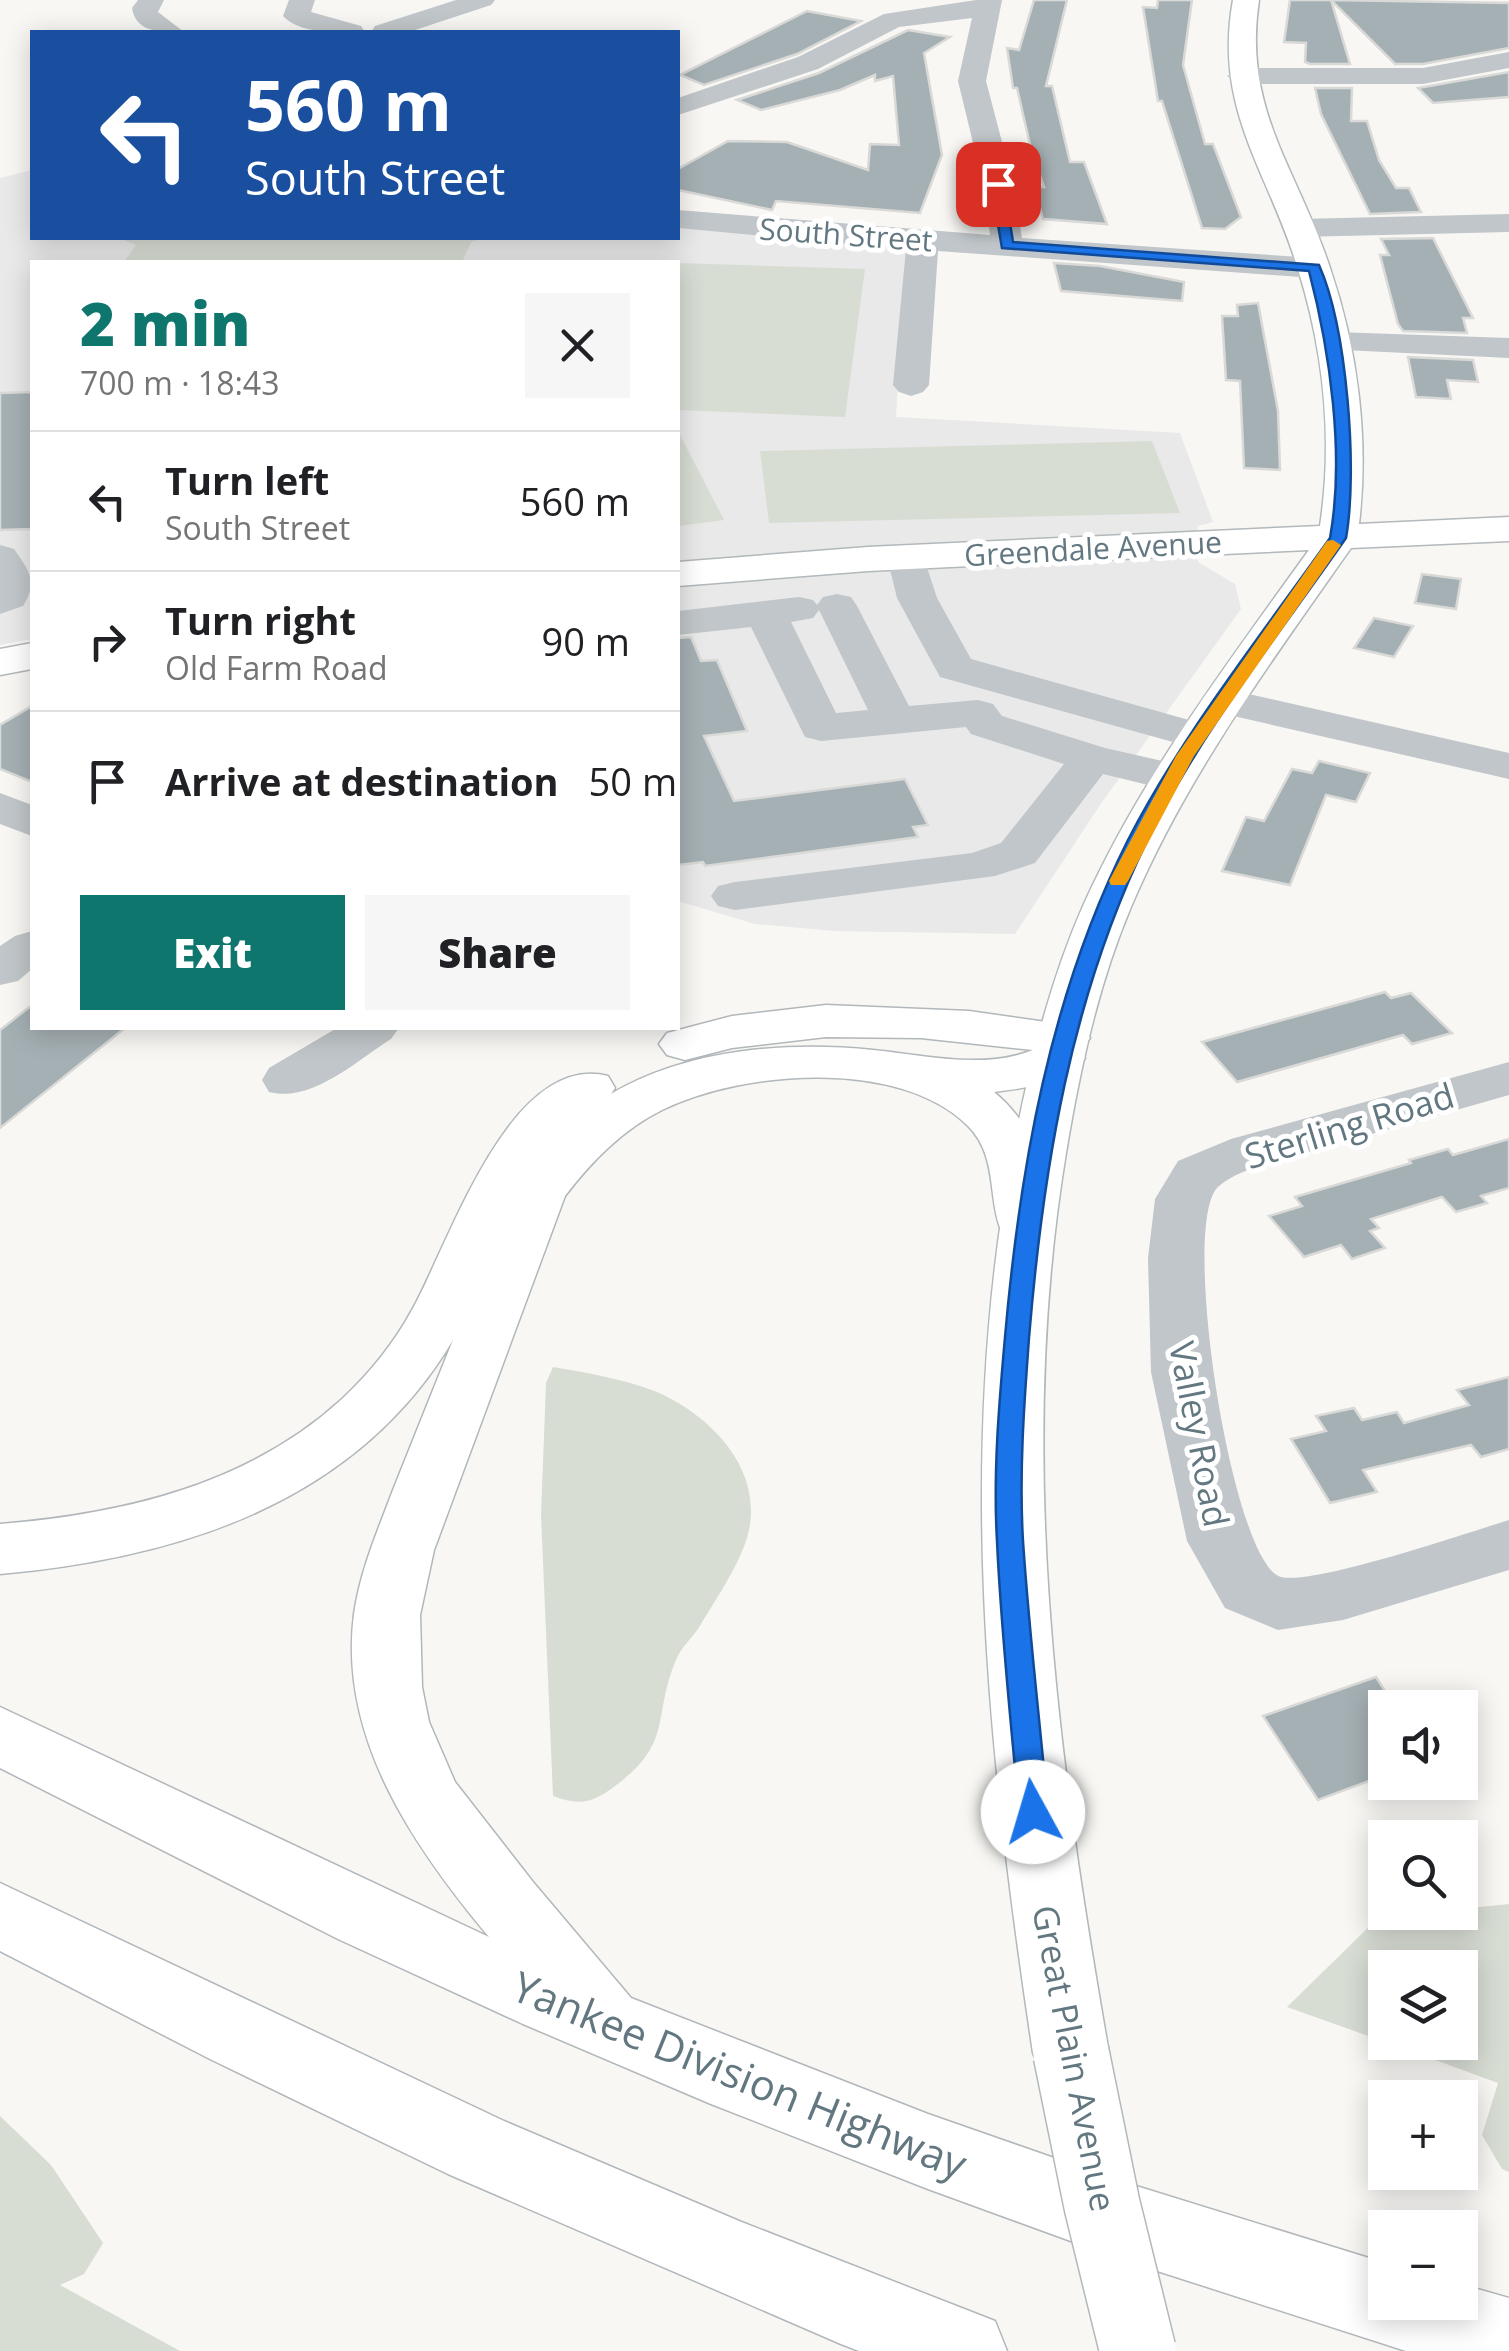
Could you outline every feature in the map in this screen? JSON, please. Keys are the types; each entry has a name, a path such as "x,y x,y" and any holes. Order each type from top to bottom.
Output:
{"main road":[{"path":"1246,0 1240,21 1246,104 1300,228 1335,342 1343,486 1338,538"},
{"path":"1343,486 1398,512 1458,532"},
{"name":"Greendale Avenue","path":"680,574 906,557 1509,530"},
{"name":"Great Plain Avenue","path":"1138,2351 1102,2205 1071,2053 1036,1839 1018,1674 1010,1538 1011,1400 1026,1227 1061,1048 1102,918 1173,777 1210,718 1271,589 1338,538"},
{"path":"1210,543 1271,589"},
{"path":"0,662 30,656"},
{"path":"0,1549 71,1544 174,1519 266,1481 324,1444 375,1401 416,1355 442,1310 494,1186 522,1144 570,1100 622,1070 722,1034 812,1020 930,1023 1061,1048"},
{"path":"610,2026 507,1905 426,1798 395,1722 388,1687 386,1615 392,1582 531,1209 560,1159 589,1131 624,1107 707,1074 783,1063 992,1075 1029,1070 1061,1048"},
{"path":"872,1066 944,1084 975,1103 1001,1127 1022,1172 1026,1227"},
{"name":"Yankee Division Highway","path":"0,1735 280,1878 610,2026 1076,2205 1509,2340"},
{"path":"0,1915 291,2063 468,2146 729,2259 965,2351"}],"street":[{"path":"151,0 145,16 168,30"},
{"path":"302,0 296,16 345,30"},
{"path":"390,30 482,0"},
{"path":"680,106 808,63 893,20 986,5 972,81 998,184 1006,245"},
{"path":"1241,76 1422,76 1455,73 1509,60"},
{"name":"South Street","path":"680,219 1314,268"},
{"path":"1300,228 1509,223"},
{"path":"911,384 916,284 923,240"},
{"path":"1335,342 1509,348"},
{"path":"906,557 917,598 986,724 1092,758 1173,777"},
{"path":"721,570 745,614 821,728 978,713"},
{"path":"680,622 917,598"},
{"path":"838,606 895,720"},
{"path":"0,662 30,669"},
{"path":"955,668 1132,720 1210,718 1509,766"},
{"path":"735,896 978,866 1018,854 1092,758"},
{"path":"0,806 30,821"},
{"path":"0,970 30,948"},
{"path":"288,1080 370,1030"},
{"name":"Sterling Road","path":"1194,1180 1197,1174 1250,1151 1509,1078"},
{"name":"Valley Road","path":"1194,1180 1183,1199 1178,1258 1181,1372 1219,1540 1248,1590 1278,1604 1344,1594 1509,1545"}],"shaded area":[{"path":"30,170 30,240 680,240 680,228 906,245 896,417 1180,433 1213,522 1198,526 1198,562 1235,584 1241,609 1100,805 1015,934 835,931 755,924 680,902 680,260 30,260 30,639 0,645 0,178"},
{"path":"124,240 476,240 471,242 463,260 125,260 136,245"},
{"path":"680,263 865,269 845,417 680,410"},
{"path":"680,435 724,520 680,526"},
{"path":"1152,441 1180,513 769,523 760,451"},
{"path":"553,1367 632,1383 657,1392 700,1418 734,1455 745,1476 750,1499 750,1524 743,1549 716,1600 678,1656 654,1742 634,1771 607,1792 578,1802 553,1796 541,1515 546,1383"},
{"path":"1509,1904 1509,2172 1502,2169 1482,2135 1498,2083 1435,2060 1478,2060 1478,1950 1368,1950 1368,2036 1287,2007 1368,1928 1478,1930 1478,1907"},
{"path":"0,2116 51,2165 103,2243 84,2274 60,2285 180,2351 0,2351"}],"building":[{"path":"1034,0 1067,0 1046,86 1052,86 1070,162 1084,162 1107,224 1043,219 1034,187 1044,187 1017,88 1013,88 1007,48 1019,50"},
{"path":"1158,0 1192,0 1183,65 1205,144 1213,144 1241,217 1225,229 1202,228 1162,101 1158,101 1143,7 1157,8"},
{"path":"1290,0 1331,0 1350,64 1310,64 1305,62 1306,43 1284,42"},
{"path":"1331,0 1509,3 1509,48 1423,64 1395,64"},
{"path":"807,11 861,21 797,54 704,85 680,75"},
{"path":"908,30 950,37 924,53 942,155 920,213 776,201 772,210 680,190 680,168 728,141 787,142 868,170 870,144 899,145 893,76 875,81 875,75 840,90 761,110 737,100 819,73"},
{"path":"1509,72 1509,97 1433,103 1418,88"},
{"path":"1315,88 1352,88 1351,121 1367,121 1379,160 1396,188 1409,188 1421,212 1370,214 1321,114"},
{"path":"1433,238 1473,318 1463,318 1467,333 1403,331 1398,324 1380,255 1389,255 1381,239"},
{"path":"1054,263 1100,266 1184,282 1182,301 1061,291"},
{"path":"1258,303 1278,411 1280,470 1244,468 1240,381 1226,380 1222,316 1238,316 1237,305"},
{"path":"1408,357 1473,360 1478,382 1447,380 1451,399 1416,397"},
{"path":"30,392 30,529 0,530 0,393"},
{"path":"1422,574 1461,579 1456,609 1415,603"},
{"path":"1374,618 1413,626 1394,657 1354,648"},
{"path":"691,637 701,661 717,660 747,731 704,736 734,801 905,779 928,825 913,827 918,837 705,866 703,862 680,865 680,638"},
{"path":"30,707 30,781 0,769 0,725"},
{"path":"1319,761 1370,773 1356,802 1326,795 1290,885 1222,871 1246,817 1264,821 1292,769 1312,773"},
{"path":"1385,992 1391,998 1411,993 1452,1033 1412,1044 1403,1035 1237,1082 1202,1042"},
{"path":"30,1007 30,1030 122,1030 0,1128 0,1030"},
{"path":"1509,1139 1509,1188 1481,1196 1487,1203 1456,1212 1442,1197 1371,1219 1379,1228 1370,1231 1385,1248 1352,1259 1341,1245 1304,1257 1269,1216 1302,1206 1295,1197 1411,1163 1409,1160 1448,1149 1453,1155"},
{"path":"1509,1377 1509,1449 1481,1457 1471,1445 1363,1470 1377,1492 1330,1503 1291,1439 1326,1431 1316,1416 1354,1408 1362,1420 1397,1412 1404,1423 1469,1405 1457,1390"},
{"path":"1376,1677 1384,1690 1368,1690 1368,1781 1318,1800 1263,1716"}],"slow traffic":[{"path":"1118,881 1185,756 1333,545"}],"route":[{"path":"998,184 1006,245 1314,268 1335,342 1344,505 1338,538 1185,756 1138,840 1095,935 1058,1058 1026,1227 1010,1416 1010,1538 1018,1674 1033,1812"}]}
